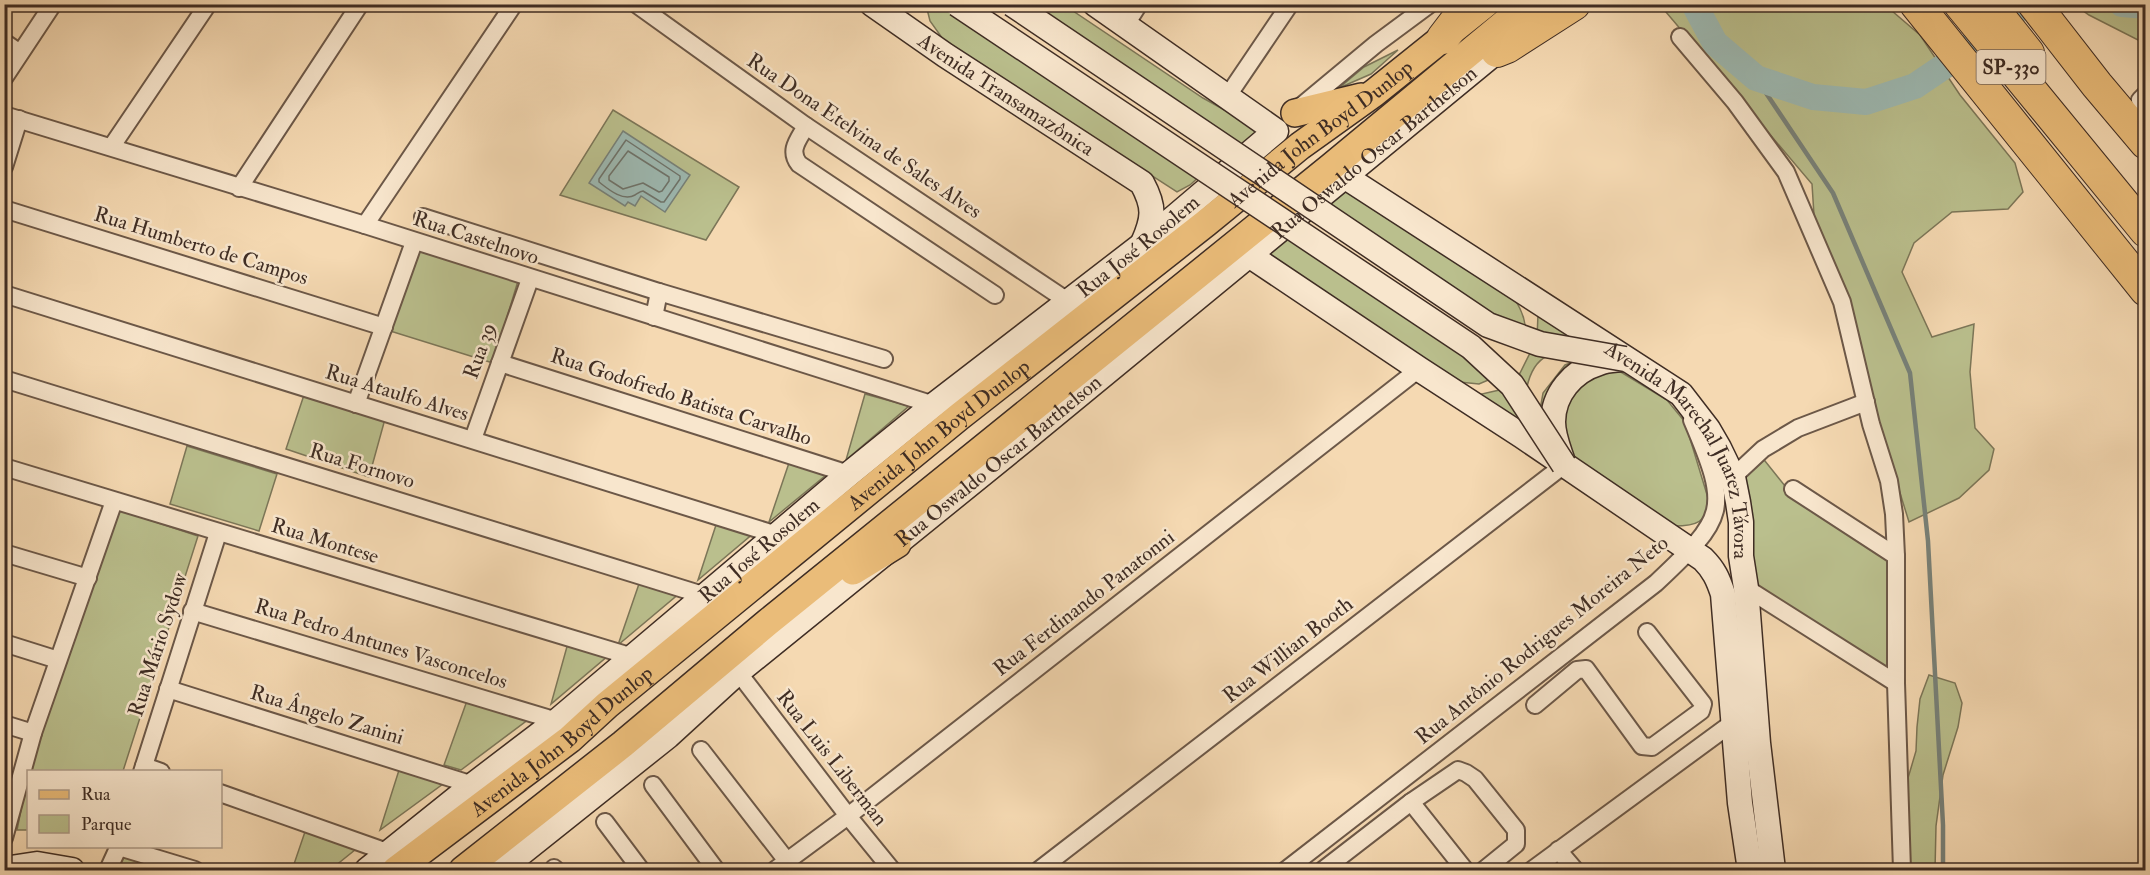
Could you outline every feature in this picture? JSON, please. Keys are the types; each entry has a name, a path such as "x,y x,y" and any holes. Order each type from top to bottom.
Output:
{"highway":[{"path":"1443,38 1468,4"},
{"path":"1497,51 1574,4"},
{"path":"1910,4 1933,25 2145,290"},
{"name":"SP-330","path":"1960,4 2145,198"},
{"name":"SP-330","path":"1989,4 2145,231"},
{"path":"2034,4 2145,143"}],"main road":[{"name":"Avenida John Boyd Dunlop","path":"393,862 570,739 608,705 951,424 1183,242 1300,146 1374,93 1485,4"},
{"name":"Avenida John Boyd Dunlop","path":"463,870 623,744 767,623 1528,4"},
{"path":"1497,51 1542,4"},
{"path":"1285,122 1374,93"},
{"path":"767,623 897,544"}],"street":[{"path":"4,78 53,4"},
{"path":"112,146 208,4"},
{"path":"239,188 360,4"},
{"path":"365,225 514,4"},
{"name":"Rua Dona Etelvina de Sales Alves","path":"636,4 806,126 1069,302"},
{"name":"Avenida Transamazônica","path":"872,4 945,55 1142,183 1152,209 1151,223 1143,244"},
{"path":"957,4 1471,347 1512,385 1564,465"},
{"path":"1012,4 1488,325 1540,344 1625,359"},
{"path":"1095,4 1227,97 1285,122"},
{"path":"1125,26 1139,4"},
{"path":"1227,97 1290,4"},
{"name":"Rua José Rosolem","path":"367,870 393,862 473,784 557,721 934,405 1143,244 1319,90 1430,4"},
{"path":"1680,37 1735,102 1786,172 1842,303 1871,424 1889,481 1894,513 1896,683 1902,870"},
{"path":"4,42 20,53"},
{"name":"Rua Oswaldo Oscar Barthelson","path":"500,870 668,736 738,672 1497,51"},
{"path":"2145,94 2140,100 2145,113"},
{"path":"4,167 12,117"},
{"name":"Rua Castelnovo","path":"12,117 365,225 934,405"},
{"path":"806,126 793,150 798,164 995,295"},
{"name":"Avenida Marechal Juarez Távora","path":"1344,176 1681,394 1708,429 1733,477 1741,522 1741,556 1746,588 1754,708 1765,818 1773,870"},
{"name":"Rua Humberto de Campos","path":"4,209 384,327"},
{"path":"423,217 660,292 884,359"},
{"path":"356,404 414,242"},
{"name":"Avenida Marechal Juarez Távora","path":"1249,255 1461,395 1703,559 1713,569 1723,594 1740,803 1750,870"},
{"name":"Rua 39","path":"473,439 530,279"},
{"path":"654,317 660,292"},
{"name":"Rua Ataulfo Alves","path":"4,294 777,535"},
{"path":"1564,465 1556,442 1553,422 1556,402 1566,384 1581,371 1600,362 1625,359"},
{"name":"Rua Godofredo Batista Carvalho","path":"500,363 849,474"},
{"name":"Rua Ferdinando Panatonni","path":"781,866 1419,369"},
{"name":"Rua Fornovo","path":"4,379 706,596"},
{"name":"Rua Antônio Rodrigues Moreira Neto","path":"1286,870 1656,583 1706,533 1715,516 1718,502 1712,466 1681,394"},
{"path":"1733,477 1763,449 1798,428 1866,402"},
{"name":"Rua Willian Booth","path":"1039,870 1564,465"},
{"name":"Rua Montese","path":"4,467 633,657"},
{"path":"1793,489 1896,556"},
{"path":"4,838 8,809 114,501"},
{"name":"Rua Mário Sydow","path":"143,769 218,533"},
{"path":"4,553 88,578"},
{"path":"1746,588 1896,683"},
{"name":"Rua Pedro Antunes Vasconcelos","path":"192,611 557,721"},
{"path":"1642,746 1652,747 1701,711 1703,707 1702,701 1647,632"},
{"path":"4,643 58,660"},
{"path":"1535,705 1577,670 1586,669 1642,746 1666,772"},
{"name":"Rua Luis Liberman","path":"738,672 892,870"},
{"name":"Rua Ângelo Zanini","path":"168,689 473,784"},
{"path":"1532,870 1754,708"},
{"path":"4,724 33,733"},
{"path":"701,750 781,866"},
{"path":"1327,869 1411,802 1453,772 1460,770 1475,779 1516,830 1516,844 1484,870"},
{"path":"653,785 716,870"},
{"path":"222,794 393,862"},
{"path":"1411,802 1465,870"},
{"path":"1353,819 1367,836"},
{"path":"605,822 640,870"},
{"path":"108,870 119,848"},
{"path":"122,848 195,870"},
{"path":"1558,850 1575,870"},
{"path":"4,868 36,864 72,870"}],"green space":[{"path":"926,5 949,5 1202,174 1190,185 1177,192 945,42 930,21"},
{"path":"1018,5 1064,5 1203,98 1266,133 1237,152"},
{"path":"1660,5 1885,5 1920,35 1960,95 2015,163 2023,192 2008,209 1952,212 1914,243 1902,272 1932,337 1974,324 1970,372 1975,428 1994,449 1989,470 1959,498 1909,522 1814,215 1812,184"},
{"path":"2075,5 2145,5 2145,41 2140,41 2089,15"},
{"path":"1398,50 1371,74 1339,88 1364,67"},
{"path":"613,110 739,187 706,240 560,195"},
{"path":"1346,189 1510,294 1522,313 1526,336 1322,209"},
{"path":"1295,232 1493,378 1479,384 1459,382 1263,252"},
{"path":"412,248 518,281 493,363 387,330"},
{"path":"1538,314 1583,344 1547,356 1533,370 1526,389 1524,430 1473,396 1508,388 1520,373 1537,339"},
{"path":"1581,359 1611,366 1667,400 1685,422 1708,498 1706,513 1699,521 1694,524 1674,526 1565,458 1540,410 1543,393 1565,365"},
{"path":"865,394 909,406 846,460"},
{"path":"304,395 385,419 369,477 286,449"},
{"path":"187,446 277,474 259,531 170,504"},
{"path":"1761,456 1789,491 1894,559 1893,674 1753,587 1739,484"},
{"path":"790,460 831,471 769,522"},
{"path":"113,508 198,536 123,770 30,770"},
{"path":"717,522 755,532 698,580"},
{"path":"640,581 681,592 618,645"},
{"path":"568,643 609,655 551,704"},
{"path":"1929,675 1955,683 1962,703 1958,727 1943,775 1936,826 1935,870 1894,870 1895,822 1916,751 1920,699"},
{"path":"468,698 533,716 461,770 444,765"},
{"path":"400,767 447,781 380,830"},
{"path":"27,780 27,830 17,830"},
{"path":"308,823 366,841 330,870 292,870"},
{"path":"121,855 176,870 117,870"}],"water":[{"path":"623,131 690,175 665,212 641,196 635,206 628,202 625,206 589,183"}],"waterway":[{"path":"1694,4 1715,43 1756,78 1813,97 1866,102 1915,86 2021,7 2039,4"},
{"path":"2122,4 2146,6"},
{"path":"1756,78 1833,193 1910,373 1928,541 1943,825 1943,870"}]}
